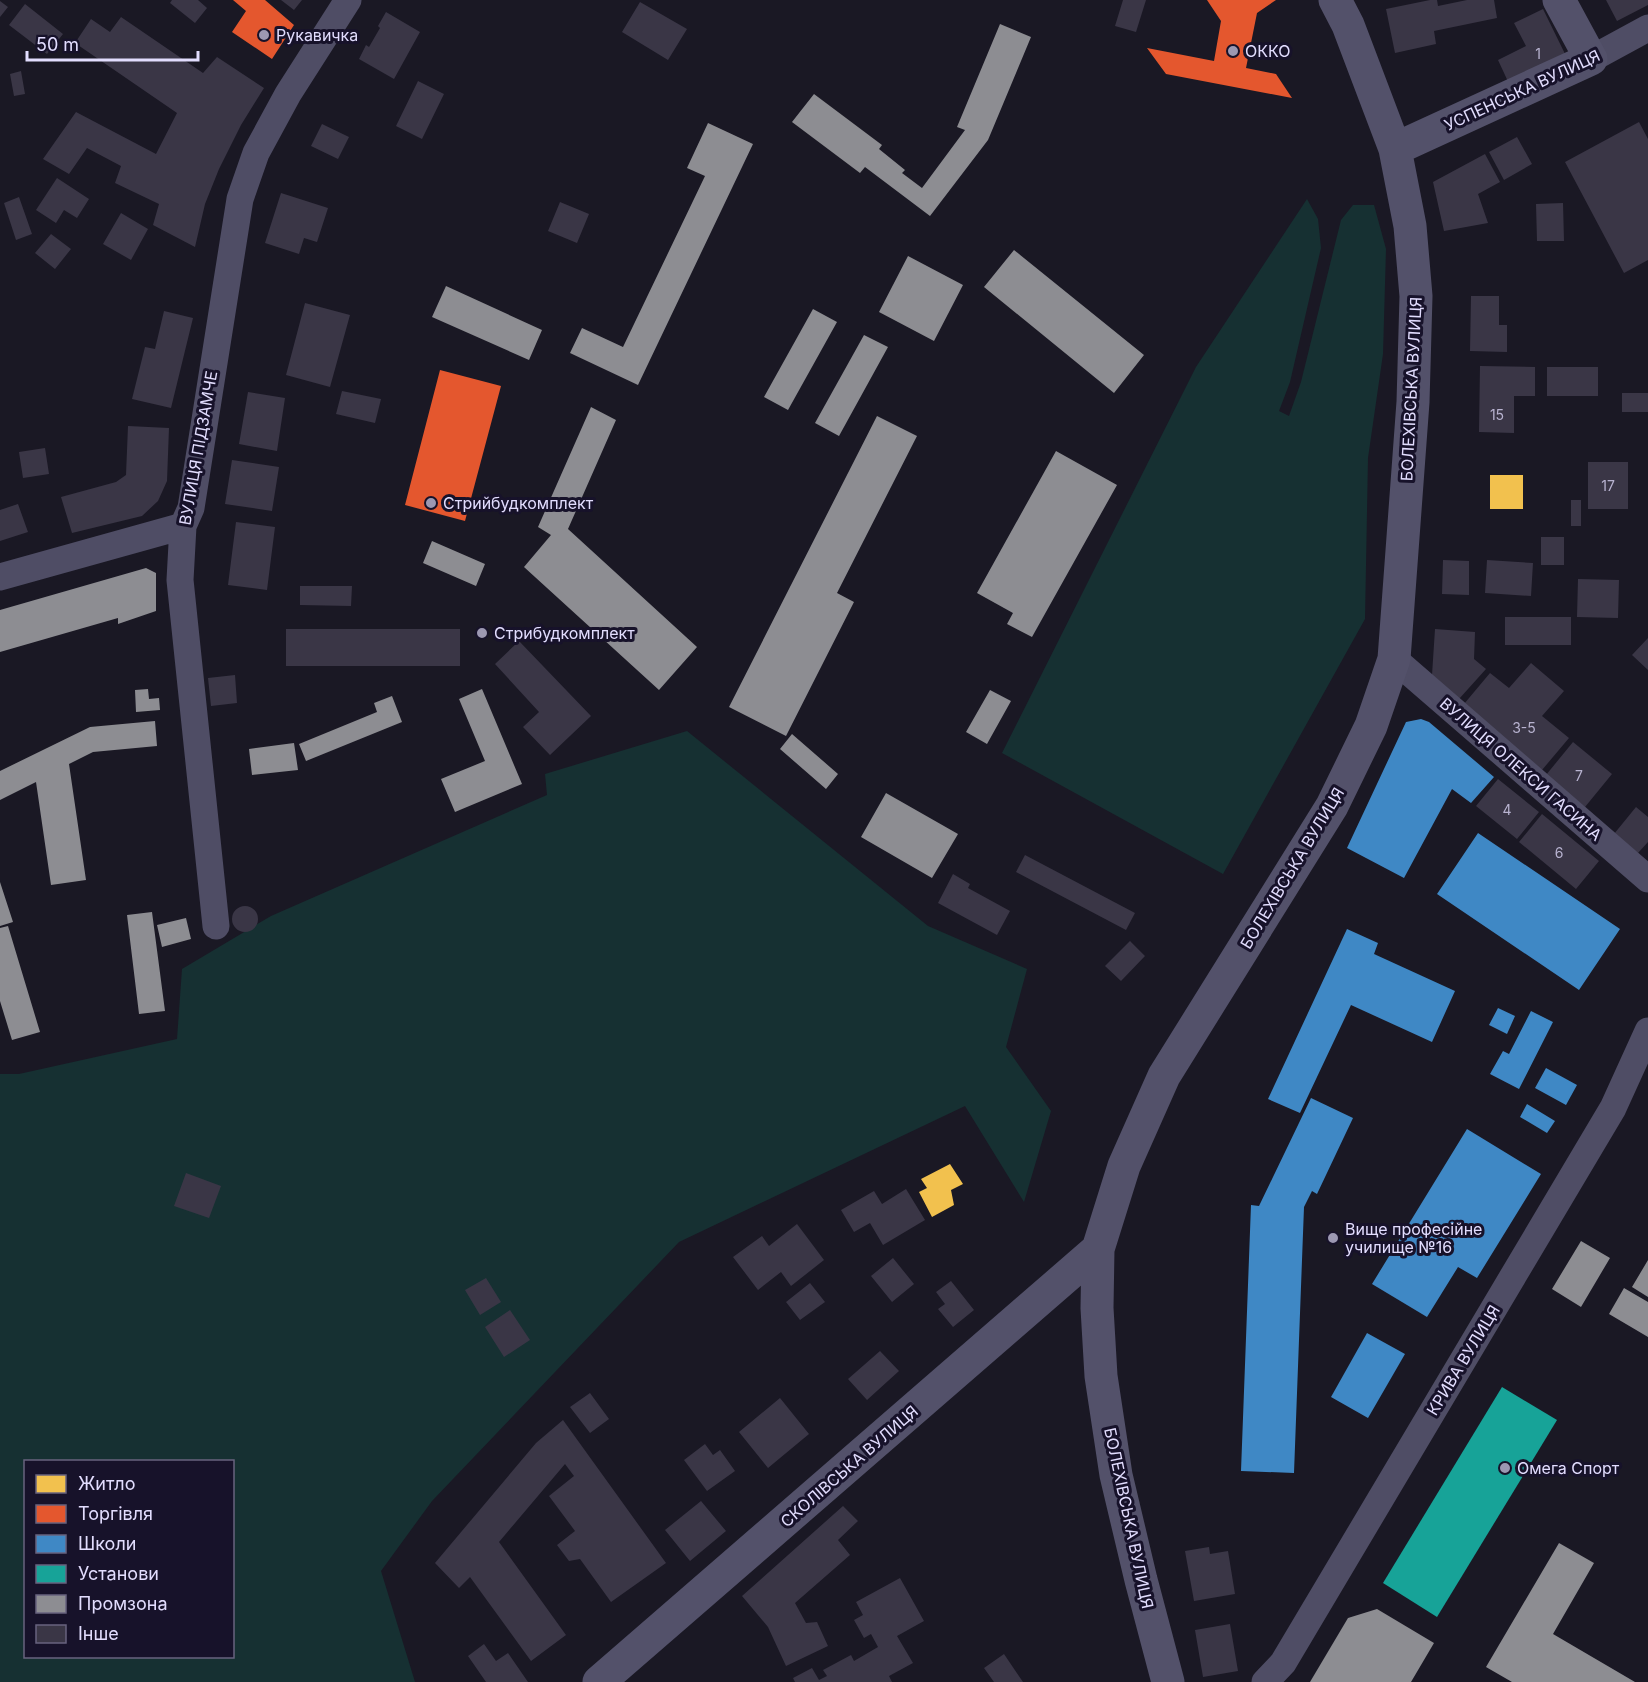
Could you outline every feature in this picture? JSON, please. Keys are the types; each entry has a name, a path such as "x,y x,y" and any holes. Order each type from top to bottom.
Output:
{"main road":[{"name":"БОЛЕХІВСЬКА ВУЛИЦЯ","path":"1168,1682 1115,1464 1101,1377 1097,1308 1098,1249 1124,1166 1164,1076 1332,806 1371,726 1394,659 1413,402 1416,296 1410,226 1395,149 1348,25 1335,0"},
{"path":"1559,0 1591,59"},
{"name":"УСПЕНСЬКА ВУЛИЦЯ","path":"1395,149 1591,59"},
{"name":"СКОЛІВСЬКА ВУЛИЦЯ","path":"599,1682 1098,1249"}],"street":[{"name":"ВУЛИЦЯ ПІДЗАМЧЕ","path":"216,926 180,580 183,526 191,508 240,199 256,153 282,104 348,0"},
{"name":"УСПЕНСЬКА ВУЛИЦЯ","path":"1591,59 1648,28"},
{"path":"0,577 183,526"},
{"name":"ВУЛИЦЯ ОЛЕКСИ ГАСИНА","path":"1394,659 1648,879"},
{"name":"КРИВА ВУЛИЦЯ","path":"1265,1682 1283,1663 1613,1108 1648,1031"}],"green space":[{"path":"1307,199 1318,219 1321,248 1290,382 1279,411 1289,416 1301,382 1341,220 1353,205 1374,205 1386,249 1383,354 1368,458 1365,619 1223,874 1002,753 1196,367"},
{"path":"687,731 928,926 1027,969 1006,1047 1051,1111 1024,1202 965,1106 679,1242 432,1501 381,1571 415,1682 0,1682 0,1074 19,1074 177,1039 182,969 271,916 547,795 545,774"}],"building: Житло":[{"path":"1490,475 1523,475 1523,509 1490,509"},
{"path":"950,1164 963,1184 951,1190 954,1205 932,1217 919,1192 927,1188 921,1179"}],"building: Торгівля":[{"path":"233,0 265,0 294,25 272,59 232,32 246,11"},
{"name":"ОККО","path":"1207,0 1276,0 1257,13 1246,68 1276,74 1292,98 1166,74 1147,48 1214,61 1221,21"},
{"path":"440,370 501,386 465,521 405,505"}],"building: Школи":[{"path":"1421,719 1429,722 1494,777 1471,803 1452,789 1404,878 1347,848 1406,722"},
{"path":"1478,833 1620,929 1579,990 1437,894"},
{"path":"1347,929 1378,943 1374,954 1455,991 1432,1042 1351,1005 1300,1113 1268,1099"},
{"path":"1498,1008 1515,1016 1507,1034 1489,1025"},
{"path":"1531,1011 1553,1022 1519,1089 1490,1074 1503,1051 1509,1054"},
{"path":"1546,1068 1577,1085 1566,1105 1535,1088"},
{"path":"1311,1098 1353,1118 1317,1194 1312,1191 1304,1207 1294,1473 1241,1471 1251,1205 1259,1206"},
{"path":"1527,1104 1555,1121 1547,1133 1520,1117"},
{"path":"1467,1129 1541,1174 1477,1278 1458,1267 1427,1317 1372,1284"},
{"path":"1367,1333 1405,1354 1368,1418 1331,1397"}],"building: Установи":[{"path":"1502,1387 1557,1420 1437,1617 1383,1583"}],"building: Промзона":[{"path":"1000,24 1031,37 988,140 930,216 865,167 860,173 792,122 814,94 882,145 879,149 905,170 902,173 922,188 965,130 957,127"},
{"path":"708,123 753,144 638,385 570,353 582,328 623,347 705,176 687,168"},
{"path":"1014,250 1144,355 1114,393 984,287"},
{"path":"908,256 963,285 934,341 879,312"},
{"path":"446,286 542,330 529,360 432,317"},
{"path":"813,309 837,322 788,410 764,397"},
{"path":"864,335 888,347 839,436 815,423"},
{"path":"591,407 616,420 568,529 697,647 659,690 524,567 551,535 538,527"},
{"path":"877,416 917,436 837,593 854,602 786,736 729,707"},
{"path":"1056,451 1117,485 1032,637 1007,624 1013,613 977,593"},
{"path":"432,541 485,564 476,586 423,563"},
{"path":"146,568 156,573 156,611 118,624 118,618 0,652 0,610"},
{"path":"148,689 149,699 159,698 160,710 136,712 135,690"},
{"path":"482,689 522,784 455,812 441,779 485,761 459,699"},
{"path":"990,690 1011,701 987,744 966,732"},
{"path":"392,696 402,722 306,761 299,744 377,712 374,703"},
{"path":"155,721 157,746 93,752 69,764 86,880 51,885 36,782 0,800 0,771 90,727"},
{"path":"792,734 838,774 826,789 780,749"},
{"path":"294,743 298,770 252,775 249,749"},
{"path":"886,793 958,834 932,878 861,837"},
{"path":"0,882 13,922 0,926"},
{"path":"152,912 165,1011 139,1014 127,915"},
{"path":"186,918 191,939 162,947 157,925"},
{"path":"8,926 40,1032 12,1040 0,1001 0,928"},
{"path":"1581,1241 1610,1258 1581,1307 1552,1289"},
{"path":"1648,1260 1648,1297 1632,1287"},
{"path":"1624,1288 1648,1302 1648,1337 1609,1314"},
{"path":"1559,1543 1594,1563 1553,1634 1635,1682 1512,1682 1486,1667"},
{"path":"1377,1609 1434,1643 1411,1682 1310,1682 1348,1618"}],"building: Інше":[{"path":"172,0 198,0 207,8 195,23 170,3"},
{"path":"281,0 302,0 294,10"},
{"path":"1123,0 1146,0 1136,32 1115,26"},
{"path":"1437,0 1438,6 1467,0 1494,0 1497,18 1434,31 1436,44 1395,53 1386,9"},
{"path":"1606,0 1648,0 1648,5 1617,21"},
{"path":"0,1 8,7 0,17"},
{"path":"640,2 687,29 668,60 622,32"},
{"path":"25,4 63,34 47,54 9,25"},
{"path":"1543,9 1568,60 1511,88 1498,60 1526,46 1514,23"},
{"path":"386,12 420,32 394,79 359,59 366,45 369,47 380,28 378,26"},
{"path":"121,17 203,73 217,57 264,88 241,125 219,169 205,204 195,247 153,225 159,204 115,183 121,166 87,148 69,174 43,159 76,112 156,154 177,113 75,43 91,19 110,32"},
{"path":"21,71 25,94 14,96 10,74"},
{"path":"418,81 444,94 422,139 396,126"},
{"path":"1639,122 1648,139 1648,260 1624,273 1565,162"},
{"path":"322,124 349,137 338,159 311,146"},
{"path":"1517,137 1532,164 1504,180 1489,152"},
{"path":"1485,154 1500,182 1478,194 1488,223 1444,231 1433,182"},
{"path":"57,178 89,199 77,218 64,210 56,223 36,210"},
{"path":"281,193 328,208 317,242 304,238 299,254 265,243"},
{"path":"19,197 32,234 16,240 4,203"},
{"path":"560,202 589,214 577,243 548,231"},
{"path":"1563,203 1564,241 1537,241 1536,204"},
{"path":"121,213 148,229 131,260 103,244"},
{"path":"51,234 71,249 55,269 35,253"},
{"path":"1471,296 1499,296 1499,325 1507,325 1507,352 1470,351"},
{"path":"305,303 350,315 330,387 286,375"},
{"path":"164,311 193,318 171,408 132,399 145,347 155,349"},
{"path":"1480,366 1535,367 1535,396 1514,396 1514,433 1479,432"},
{"path":"1547,367 1598,367 1598,396 1547,396"},
{"path":"342,391 381,399 375,423 336,414"},
{"path":"248,392 285,398 277,451 239,444"},
{"path":"1622,393 1648,393 1648,412 1622,412"},
{"path":"128,426 169,428 167,481 158,501 142,516 72,533 61,497 116,482 126,475"},
{"path":"45,448 49,474 23,478 19,452"},
{"path":"232,460 279,467 272,511 225,504"},
{"path":"1588,462 1628,462 1628,509 1588,509"},
{"path":"1571,500 1581,500 1581,526 1571,526"},
{"path":"18,504 28,532 0,541 0,510"},
{"path":"236,522 275,527 267,590 228,585"},
{"path":"1541,537 1564,537 1564,565 1541,565"},
{"path":"1443,560 1469,561 1469,595 1442,594"},
{"path":"1487,560 1533,563 1531,596 1485,593"},
{"path":"1578,579 1619,580 1618,618 1577,617"},
{"path":"300,586 352,586 351,606 300,605"},
{"path":"1505,617 1571,617 1571,645 1505,645"},
{"path":"286,629 460,629 460,666 286,666"},
{"path":"1435,629 1475,632 1474,659 1486,669 1459,699 1432,675"},
{"path":"1648,638 1648,670 1632,655"},
{"path":"519,641 591,716 550,755 523,727 539,712 495,664"},
{"path":"1531,663 1564,691 1542,716 1569,738 1542,770 1464,704 1490,673 1509,688"},
{"path":"235,675 237,703 211,706 208,678"},
{"path":"1573,742 1612,774 1585,807 1546,775"},
{"path":"1498,779 1539,812 1517,839 1476,806"},
{"path":"1636,807 1648,817 1648,842 1638,853 1614,834"},
{"path":"1542,814 1599,861 1576,889 1519,842"},
{"path":"1025,855 1135,913 1126,930 1016,872"},
{"path":"953,874 970,884 968,888 1010,911 997,935 938,903"},
{"path":"245,906 254,910 258,919 254,928 245,932 236,928 232,919 236,910"},
{"path":"1130,941 1145,956 1121,981 1105,966"},
{"path":"186,1173 221,1186 209,1218 174,1206"},
{"path":"906,1189 925,1220 883,1245 870,1223 854,1232 841,1210 874,1191 882,1204"},
{"path":"797,1224 824,1260 791,1286 781,1272 758,1290 733,1257 762,1236 769,1246"},
{"path":"893,1258 914,1284 892,1302 871,1276"},
{"path":"486,1278 501,1302 480,1315 465,1290"},
{"path":"951,1281 974,1310 953,1327 938,1309 945,1304 936,1292"},
{"path":"810,1283 825,1302 800,1320 786,1302"},
{"path":"510,1310 530,1340 504,1357 485,1327"},
{"path":"880,1351 899,1371 867,1400 848,1379"},
{"path":"590,1393 609,1419 590,1433 570,1407"},
{"path":"780,1398 809,1434 768,1468 739,1432"},
{"path":"563,1420 666,1563 611,1602 580,1559 569,1561 557,1545 575,1531 549,1496 574,1476 565,1464 499,1542 566,1635 531,1661 470,1577 459,1588 435,1563 536,1443"},
{"path":"705,1444 713,1455 720,1450 735,1471 707,1491 684,1460"},
{"path":"701,1501 726,1531 690,1561 665,1530"},
{"path":"843,1506 858,1521 838,1540 850,1555 795,1603 806,1623 817,1622 828,1646 786,1666 768,1627 742,1596"},
{"path":"1209,1547 1210,1554 1228,1551 1235,1594 1194,1601 1185,1551"},
{"path":"900,1578 924,1621 897,1636 913,1663 889,1676 892,1682 795,1682 793,1678 812,1668 819,1680 827,1676 823,1670 851,1655 854,1661 878,1647 871,1634 864,1638 854,1620 863,1615 856,1602"},
{"path":"1230,1624 1238,1671 1203,1677 1195,1630"},
{"path":"484,1644 496,1661 508,1653 528,1682 486,1682 468,1656"},
{"path":"1004,1654 1023,1682 994,1682 984,1668"}],"place":[{"name":"Рукавичка","path":"264,35"},
{"name":"ОККО","path":"1233,51"},
{"name":"Стрийбудкомплект","path":"431,503"},
{"name":"Стрибудкомплект","path":"482,633"},
{"name":"Вище професійне училище №16","path":"1333,1238"},
{"name":"Омега Спорт","path":"1505,1468"}]}
